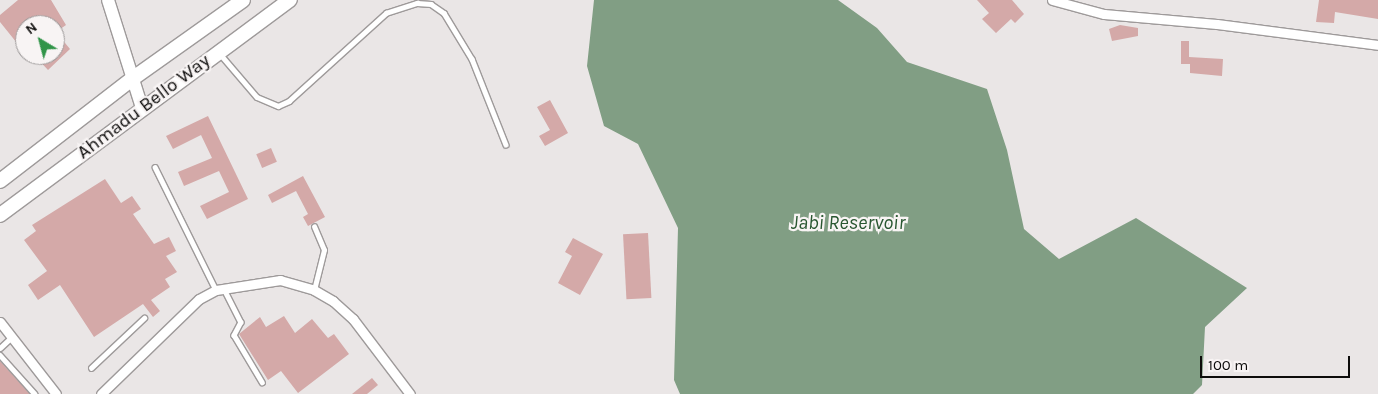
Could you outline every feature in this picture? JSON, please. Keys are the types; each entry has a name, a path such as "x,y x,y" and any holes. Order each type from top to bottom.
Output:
{"main road":[{"name":"Ahmadu Bello Way","path":"0,181 132,79 244,0"},
{"name":"Ahmadu Bello Way","path":"0,215 290,0"}],"street":[{"path":"108,0 142,108"},
{"path":"1052,0 1104,14 1217,24 1378,45"},
{"path":"101,394 199,299 220,290 280,280 314,290 353,319 410,394"},
{"path":"0,322 56,394"}],"lane":[{"path":"218,52 257,97 278,106 288,101 386,13 417,3 431,4 444,13 472,59 506,145"},
{"path":"154,168 220,290 241,322 234,335 262,382"},
{"path":"314,227 324,250 314,290"},
{"path":"91,368 144,318"},
{"path":"0,348 12,337"},
{"path":"0,355 35,394"}],"water":[{"name":"Jabi Reservoir","path":"594,0 838,0 877,28 907,62 987,89 1007,150 1024,229 1059,259 1136,218 1247,288 1205,327 1202,385 1193,394 680,394 674,380 678,228 638,144 604,126 587,66"}],"building":[{"path":"18,0 51,0 60,15 15,15 15,41 0,22 0,15"},
{"path":"977,0 1012,0 1024,14 1015,23 1011,19 996,33 982,19 989,13"},
{"path":"1319,0 1378,0 1378,19 1335,12 1334,23 1316,22"},
{"path":"1120,25 1138,28 1138,36 1112,41 1109,29"},
{"path":"1181,41 1189,41 1189,57 1223,59 1222,76 1190,73 1190,64 1181,64"},
{"path":"65,43 70,49 65,54"},
{"path":"43,65 53,65 48,70"},
{"path":"550,100 568,133 545,146 539,136 550,130 537,107"},
{"path":"208,116 248,199 207,219 200,206 229,192 219,171 184,186 178,172 212,158 201,135 173,149 166,136"},
{"path":"271,148 277,162 262,168 256,154"},
{"path":"303,176 325,217 308,226 303,217 308,214 296,191 272,203 268,195"},
{"path":"105,179 121,203 132,196 141,209 133,214 154,244 169,237 176,251 166,256 177,272 165,279 170,287 151,300 160,311 153,317 143,304 94,337 60,285 38,300 28,285 47,271 24,240 36,231 32,225"},
{"path":"648,233 651,298 626,299 623,234"},
{"path":"573,238 603,254 580,295 558,283 572,256 565,252"},
{"path":"284,316 295,333 312,319 328,338 334,334 349,354 298,393 281,371 268,380 239,334 260,317 266,327"},
{"path":"0,361 30,394 0,394"},
{"path":"372,378 378,385 367,394 352,394"}]}
